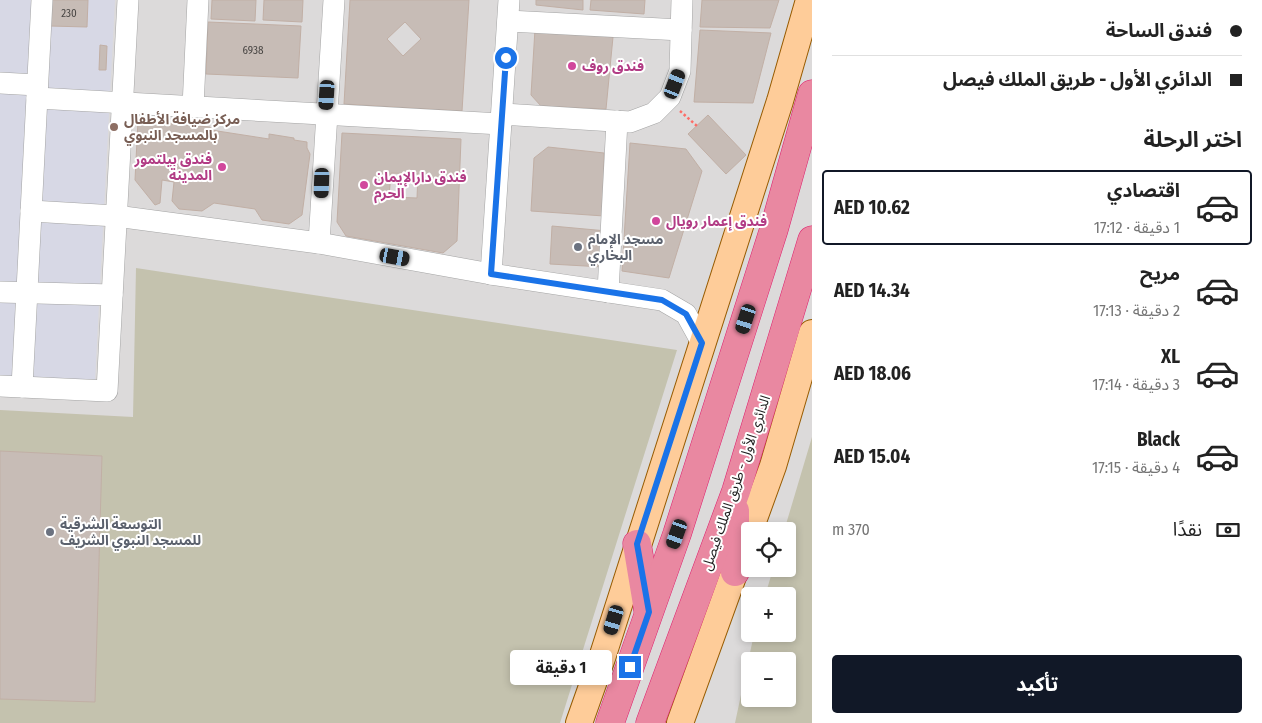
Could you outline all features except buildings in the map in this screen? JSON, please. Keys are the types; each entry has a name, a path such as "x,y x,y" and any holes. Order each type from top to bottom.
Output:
{"highway":[{"path":"610,723 677,534 774,229 812,94"},
{"name":"الدائري الأول - طريق الملك فيصل","path":"650,723 736,491 812,241"},
{"path":"735,572 736,491"},
{"path":"677,534 686,550 694,554 702,554 715,548"},
{"path":"637,544 649,612"}],"main road":[{"path":"579,723 602,658 780,101 808,0"},
{"path":"680,723 773,466 812,332"}],"street":[{"path":"22,387 42,0"},
{"path":"0,386 107,391 128,0"},
{"path":"193,106 198,0"},
{"path":"319,243 334,0"},
{"path":"491,274 509,0"},
{"path":"0,83 37,91 122,103 326,114 630,122 654,113 667,100 680,71 682,0"},
{"path":"508,21 681,30"},
{"path":"608,292 617,121"},
{"path":"31,211 116,216 319,243 491,274 662,300 686,314 702,343"},
{"path":"0,292 112,295"}],"path":[{"path":"667,100 697,126"}],"shaded area":[{"path":"0,0 812,0 812,723 0,723"},
{"path":"0,0 51,0 50,26 86,27 88,0 115,0 95,381 0,376","holes":["100,46 107,46 106,70 99,69"]},
{"path":"136,268 677,350 560,723 0,723 0,410 133,417"},
{"path":"812,437 812,723 735,723 741,695 741,707 796,707 796,652 750,652 752,642 796,642 796,587 768,587 771,577 796,577 796,522 787,522"}],"place":[{"name":"فندق روف","path":"572,66"},
{"name":"مركز ضيافة الأطفال بالمسجد النبوي","path":"114,127"},
{"name":"فندق بيلتمور المدينة","path":"222,167"},
{"name":"فندق دارالإيمان الحرم","path":"364,185"},
{"name":"فندق إعمار رويال","path":"656,221"},
{"name":"مسجد الإمام البخاري","path":"578,247"},
{"name":"التوسعة الشرقية للمسجد النبوي الشريف","path":"50,532"}],"route":[{"path":"506,58 491,274 662,300 686,314 702,343 637,544 649,612 630,667"}]}
